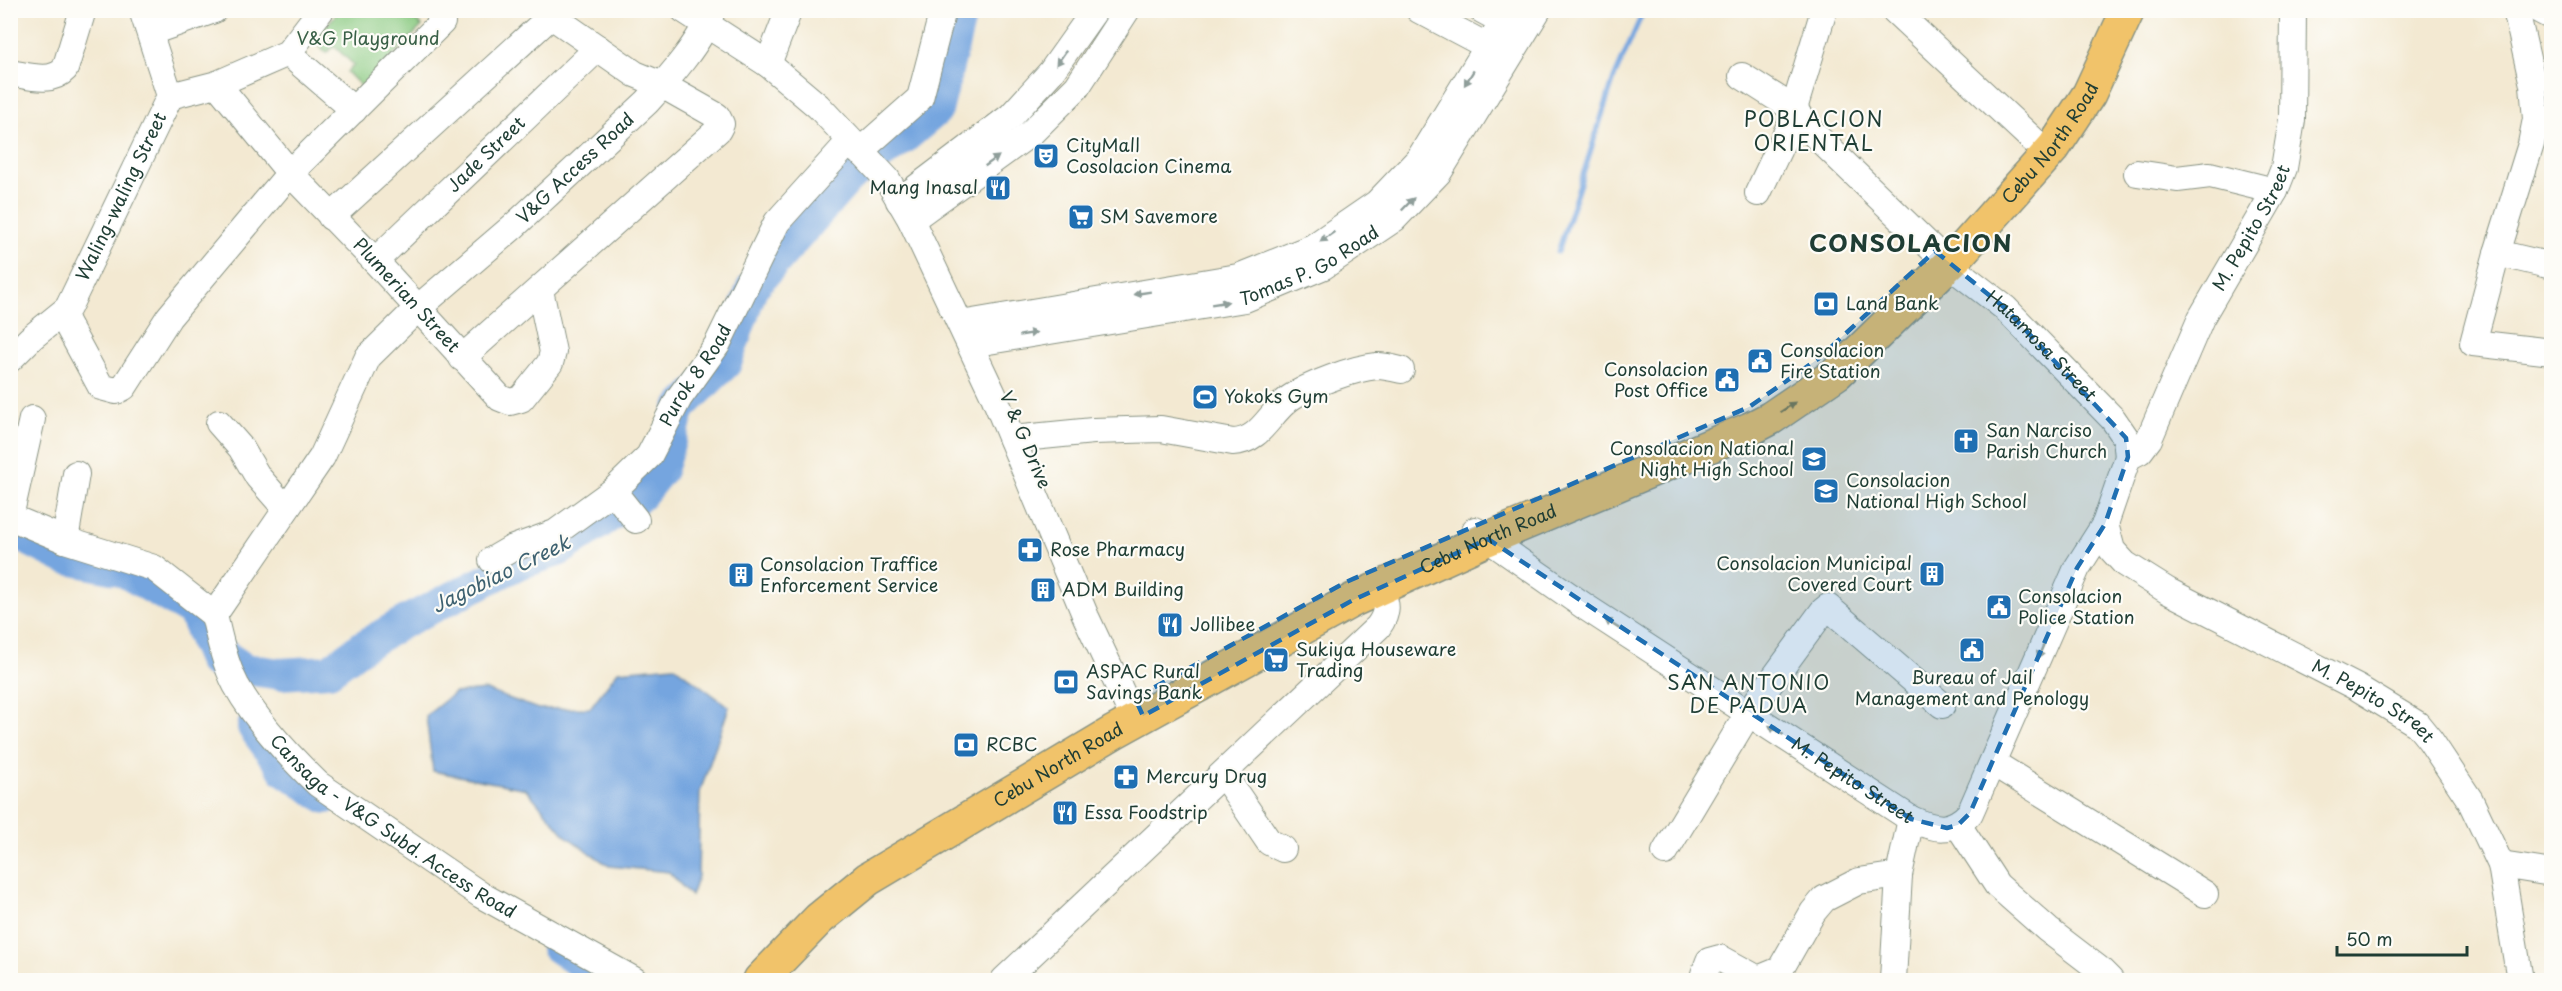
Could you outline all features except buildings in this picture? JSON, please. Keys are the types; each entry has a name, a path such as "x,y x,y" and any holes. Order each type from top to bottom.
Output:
{"main road":[{"name":"Cebu North Road","path":"1942,258 2032,139 2071,83 2105,10"},
{"name":"Cebu North Road","path":"736,981 786,927 866,861 1135,710 1380,587 1480,533 1749,407 1818,359 1942,258 2054,147 2089,94 2128,10"},
{"name":"Cebu North Road","path":"760,981 819,919 868,879 1135,710 1346,582 1480,533"}],"street":[{"path":"10,74 48,78 58,76 65,69 83,10"},
{"path":"146,21 214,10"},
{"path":"170,96 217,84 288,53 321,10"},
{"name":"V & G Drive","path":"684,10 709,18 818,106 887,181 972,333 1135,710"},
{"path":"768,64 789,10"},
{"path":"887,181 920,98 943,10"},
{"path":"887,181 1011,116 1051,72 1095,10"},
{"path":"887,181 1031,133 1077,87 1127,10"},
{"path":"1419,10 1499,52"},
{"name":"Tomas P. Go Road","path":"972,333 1245,299 1324,266 1394,219 1439,172 1499,52 1505,19 1538,10"},
{"path":"1758,193 1796,112 1824,10"},
{"path":"1894,10 2032,139"},
{"name":"M. Pepito Street","path":"1480,533 1587,608 1911,819 1924,825 1947,828 1958,825 1970,813 2077,568 2105,524 2128,457 2140,451 2149,439 2201,318 2275,191 2284,168 2292,120 2293,10"},
{"path":"2516,10 2542,87 2531,144 2497,253 2473,343 2552,352"},
{"path":"2540,11 2552,17"},
{"path":"331,217 550,17 635,74 662,85 717,116 721,124 718,130 462,358"},
{"name":"V&G Access Road","path":"216,624 286,509 322,457 368,357 418,308 515,225 662,85 709,18"},
{"name":"Waling-waling Street","path":"10,359 31,338 68,308 170,96 146,21"},
{"path":"62,315 101,387 116,391 124,387 169,317 290,173 442,22"},
{"name":"Jade Street","path":"375,261 598,48"},
{"path":"288,53 354,110"},
{"name":"Hatamosa Street","path":"1742,76 1796,112 1819,139 1942,258 2006,308 2113,419 2126,438 2128,457"},
{"name":"Plumerian Street","path":"217,84 290,173 375,261 500,398 510,402 521,399 550,363 553,352 540,290"},
{"path":"2137,173 2177,179 2210,175 2275,191"},
{"name":"Purok 8 Road","path":"492,560 511,549 625,506 679,398 717,345 777,222 887,181"},
{"path":"2497,253 2552,266"},
{"path":"1018,438 1093,431 1161,429 1244,442 1257,435 1271,416 1289,399 1317,382 1378,366 1401,370"},
{"path":"32,419 10,517 65,540 154,568 216,624"},
{"path":"219,423 241,448 258,477 286,509"},
{"path":"65,540 76,474"},
{"name":"M. Pepito Street","path":"2105,524 2106,536 2112,550 2125,564 2168,591 2358,688 2417,724 2470,800 2501,865 2520,981"},
{"path":"1004,981 1378,627 1388,609 1380,587"},
{"path":"1665,852 1749,712 1828,607 1942,705"},
{"name":"Cansaga - V&G Subd. Access Road","path":"216,624 235,683 250,706 298,764 318,784 481,895 634,981"},
{"path":"1993,763 2205,894"},
{"path":"1223,774 1269,842 1283,849"},
{"path":"1893,981 1899,875 1911,819"},
{"path":"1958,825 1997,885 2110,981"},
{"path":"2501,865 2552,873"},
{"path":"1704,974 1709,961 1714,958 1720,958 1758,979 1780,970 1813,912 1824,899 1860,881 1899,875"}],"highlighted area":[{"path":"1935,251 2005,308 2126,438 2128,457 2105,524 2077,568 1970,813 1958,825 1947,828 1911,819 1488,539 1353,600 1143,716 1135,698 1346,582 1749,407 1818,359"}],"green space":[{"name":"V&G Playground","path":"339,11 404,11 422,26 362,87 347,72 354,65 334,46 326,53 313,41"}],"water":[{"path":"674,666 729,707 700,792 698,876 691,896 669,872 609,866 566,836 526,789 433,771 426,716 454,693 486,690 538,709 590,708 618,671"}],"waterway":[{"name":"Jagobiao Creek","path":"205,642 245,669 280,674 329,671 363,646 406,621 518,564 560,550 640,496 661,470 680,408 726,363 752,288 849,178 904,138 937,110 962,10"},
{"path":"1558,252 1614,78 1644,10"},
{"path":"10,531 64,558 121,570 193,612 214,662"},
{"path":"253,727 285,771 326,798"},
{"path":"557,947 605,980"}],"place":[{"name":"CityMall Cosolacion Cinema","path":"1046,156"},
{"name":"Mang Inasal","path":"998,188"},
{"name":"SM Savemore","path":"1081,217"},
{"name":"Land Bank","path":"1826,304"},
{"name":"Consolacion Fire Station","path":"1760,361"},
{"name":"Consolacion Post Office","path":"1727,380"},
{"name":"Yokoks Gym","path":"1205,397"},
{"name":"San Narciso Parish Church","path":"1966,441"},
{"name":"Consolacion National Night High School","path":"1814,459"},
{"name":"Consolacion National High School","path":"1826,491"},
{"name":"Rose Pharmacy","path":"1030,550"},
{"name":"Consolacion Municipal Covered Court","path":"1932,574"},
{"name":"Consolacion Traffice Enforcement Service","path":"741,575"},
{"name":"ADM Building","path":"1043,590"},
{"name":"Consolacion Police Station","path":"1999,607"},
{"name":"Jollibee","path":"1170,625"},
{"name":"Bureau of Jail Management and Penology","path":"1972,650"},
{"name":"Sukiya Houseware Trading","path":"1276,660"},
{"name":"ASPAC Rural Savings Bank","path":"1066,682"},
{"name":"RCBC","path":"966,745"},
{"name":"Mercury Drug","path":"1126,777"},
{"name":"Essa Foodstrip","path":"1065,813"}],"district":[{"name":"POBLACION ORIENTAL","path":"1814,132"},
{"name":"CONSOLACION","path":"1911,244"},
{"name":"SAN ANTONIO DE PADUA","path":"1749,694"}]}
